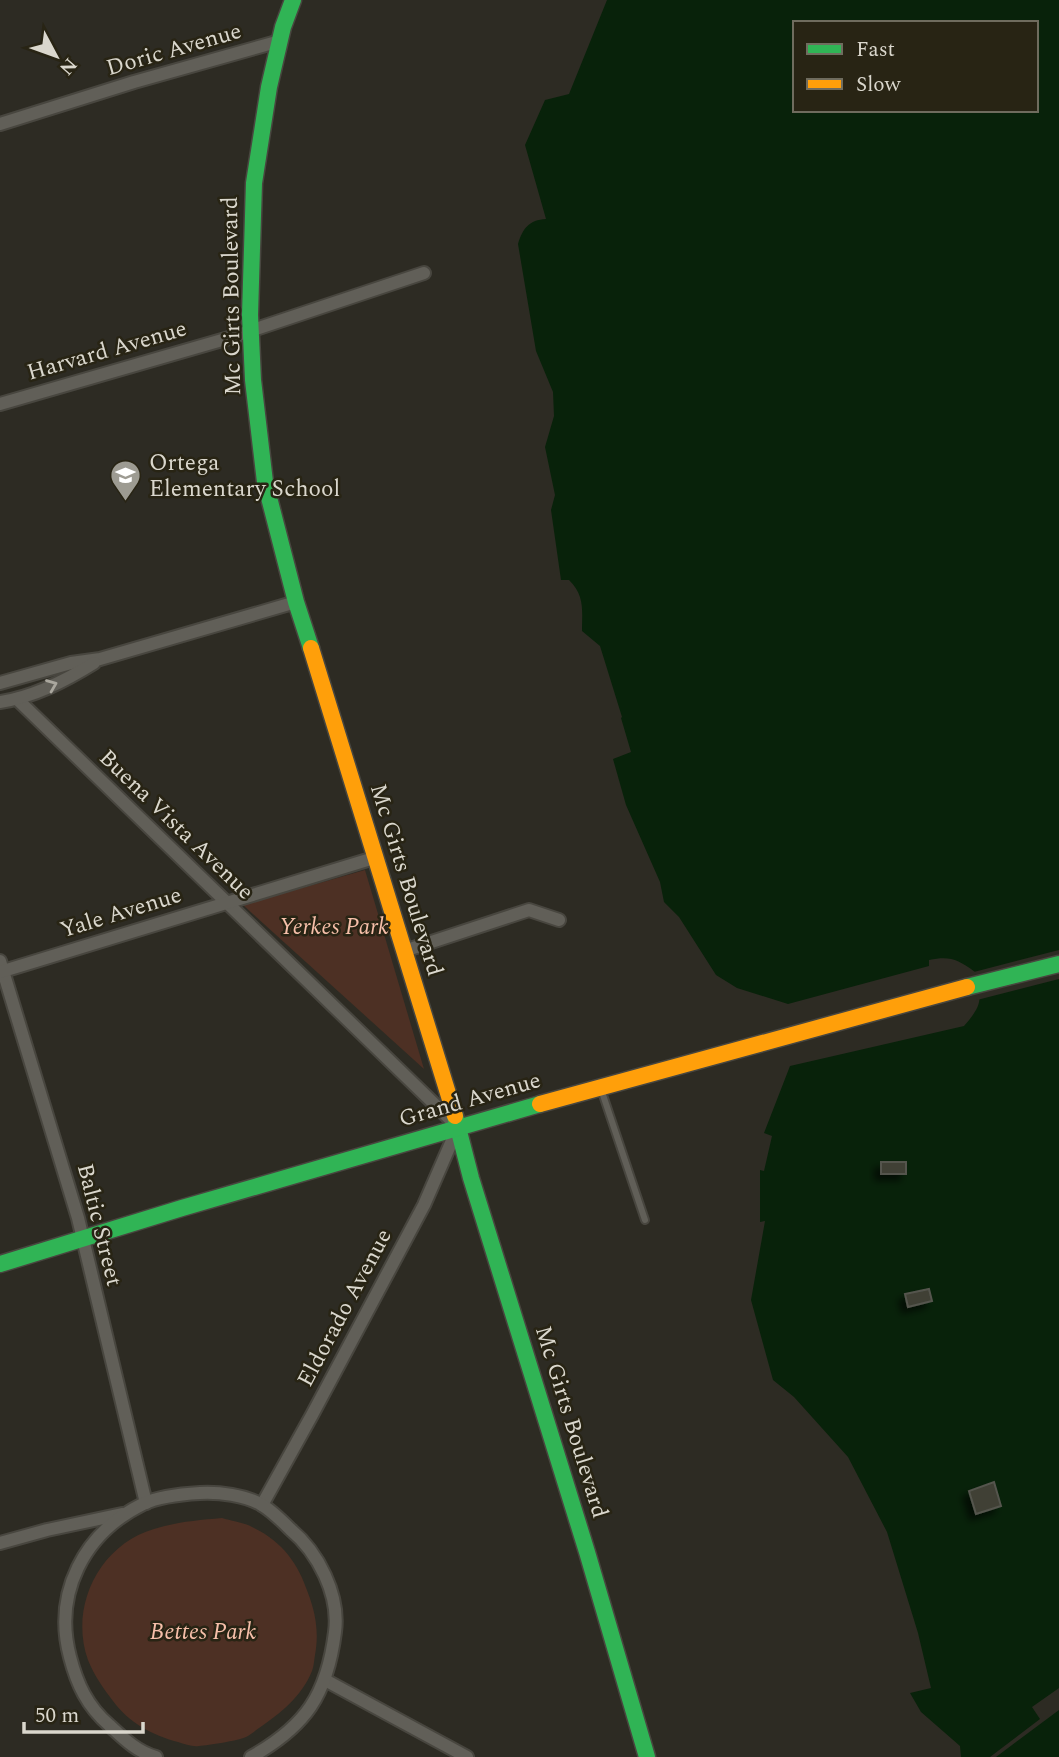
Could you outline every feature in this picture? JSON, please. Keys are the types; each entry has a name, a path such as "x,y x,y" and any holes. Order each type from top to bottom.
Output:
{"street":[{"name":"Mc Girts Boulevard","path":"293,0 269,88 254,183 251,331 253,380 265,482 296,602 458,1127 475,1191 587,1552 647,1757"},
{"name":"Doric Avenue","path":"0,124 134,82 280,41"},
{"name":"Harvard Avenue","path":"0,404 229,338 424,274"},
{"path":"0,683 71,663 100,659 296,602"},
{"path":"0,702 18,699 69,678 100,659"},
{"name":"Buena Vista Avenue","path":"18,699 458,1127"},
{"name":"Yale Avenue","path":"1,968 374,858"},
{"path":"404,951 529,910 559,920"},
{"name":"Grand Avenue","path":"0,1264 458,1127 955,990 1059,964"},
{"name":"Baltic Street","path":"1,968 74,1205 146,1503"},
{"name":"Eldorado Avenue","path":"262,1505 313,1415 424,1205 458,1127"},
{"path":"156,1757 130,1752 86,1699 75,1679 64,1617 68,1592 78,1564 93,1543 128,1513 146,1503 176,1495 223,1493 262,1505 303,1541 324,1575 333,1600 336,1626 326,1680 317,1696 303,1717 288,1732 251,1757"},
{"path":"0,1543 128,1513"},
{"path":"326,1680 467,1757"}],"lane":[{"path":"601,1087 645,1220"}],"green space":[{"name":"Yerkes Park","path":"365,870 424,1069 243,905"},
{"name":"Bettes Park","path":"222,1518 245,1524 263,1533 288,1554 311,1601 317,1639 308,1680 290,1703 246,1737 194,1746 150,1732 119,1709 88,1660 83,1640 83,1619 86,1599 93,1581 118,1549 135,1537 154,1529"}],"shaded area":[{"path":"607,0 1059,0 1059,1757 961,1757 960,1746 921,1712 910,1693 931,1688 918,1633 887,1532 848,1457 794,1397 773,1380 751,1300 765,1221 760,1222 760,1170 764,1171 772,1136 764,1133 790,1066 964,1026 978,1006 979,989 975,972 953,960 936,959 929,960 929,966 788,1004 737,988 716,975 679,917 664,902 660,882 626,805 613,759 631,752 600,646 582,631 582,604 578,592 569,580 561,580 551,510 555,495 545,447 554,416 553,392 536,351 518,244 528,226 535,221 546,219 525,145 545,100 569,94"}],"pier":[{"path":"1059,950 1059,979 977,1000 970,973"},
{"path":"1059,1688 1059,1710 996,1757 990,1757 1040,1719 1032,1707"}],"building":[{"path":"881,1162 906,1162 906,1174 881,1174"},
{"path":"929,1289 932,1301 908,1307 905,1294"},
{"path":"994,1482 1001,1506 976,1514 969,1491"}],"traffic: fast":[{"path":"293,0 283,27 269,87 254,183 250,315 253,380 265,482 296,602 311,648"},
{"path":"967,987 1059,964"},
{"path":"0,1264 540,1104"},
{"path":"455,1116 471,1178 587,1552 647,1757"}],"traffic: slow":[{"path":"311,648 455,1116"},
{"path":"540,1104 967,987"}],"place":[{"name":"Ortega Elementary School","path":"126,503"}]}
